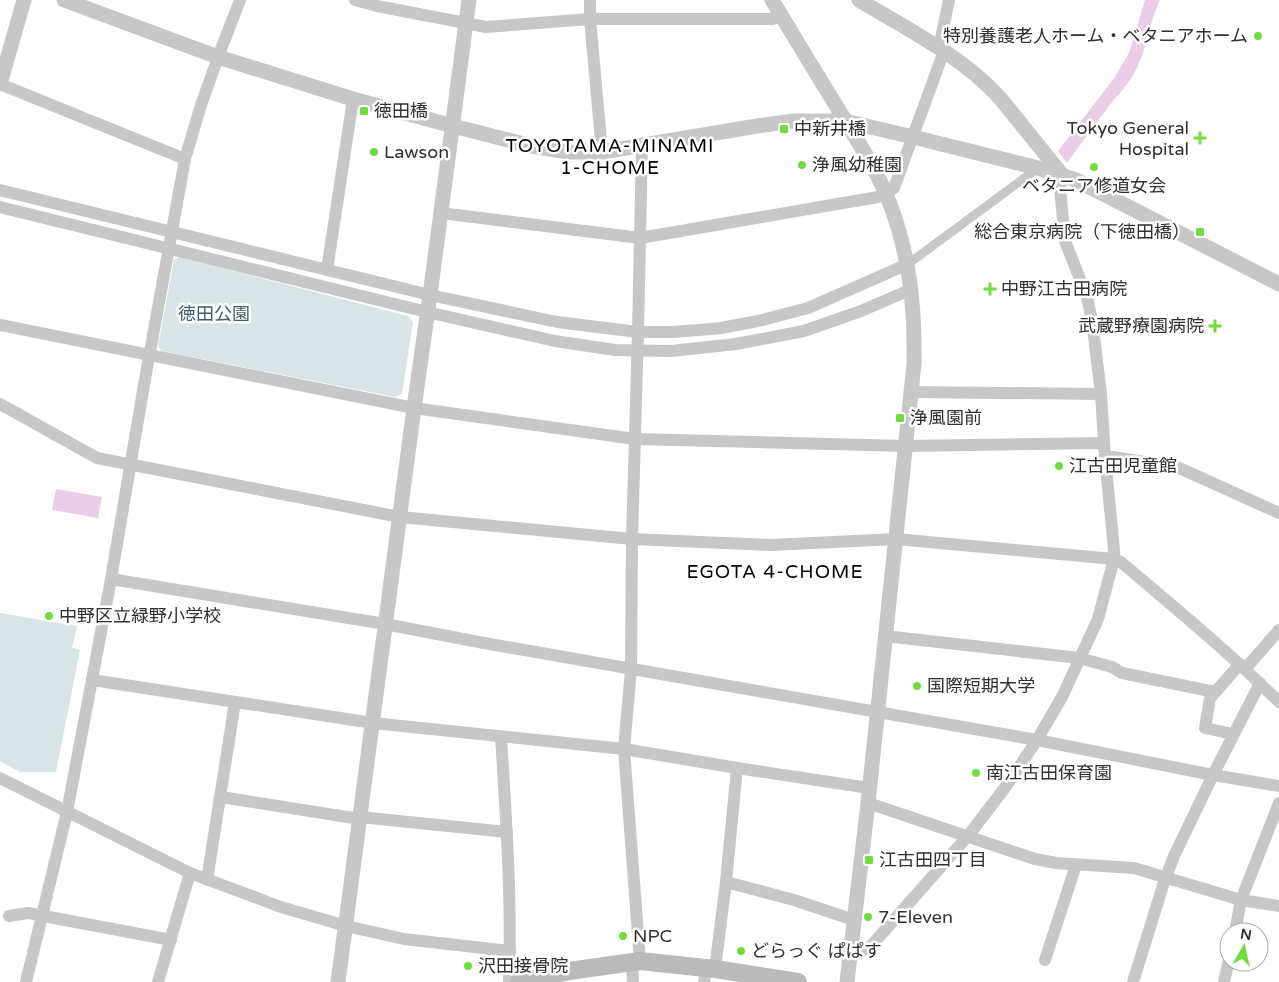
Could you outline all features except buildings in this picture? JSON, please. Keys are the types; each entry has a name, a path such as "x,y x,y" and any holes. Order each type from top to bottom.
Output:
{"main road":[{"path":"519,982 569,971 636,962 708,973 798,982"}],"street":[{"path":"24,0 0,84 185,159"},
{"path":"64,0 218,57 353,99 532,146 568,152 602,152 793,121 845,121 913,137 1044,163 1062,174 1279,284"},
{"path":"26,982 67,812 111,579 185,159 200,105 240,0"},
{"path":"355,0 486,27 590,19 773,19 781,16"},
{"path":"338,982 469,0"},
{"path":"590,0 602,152"},
{"path":"772,0 865,155 886,194 901,236 912,289 914,364 848,982"},
{"path":"859,0 941,50 973,72 989,86 1044,163"},
{"path":"441,213 640,238 878,197 886,194 894,188 913,137 941,50 949,0"},
{"path":"327,270 353,99"},
{"path":"633,982 636,962 624,749 631,669 632,539 642,146"},
{"path":"0,190 430,295 557,322 638,332 672,332 758,321 808,308 908,264 1044,163"},
{"path":"850,958 871,946 968,836 1007,785 1062,698 1098,619 1114,559 1114,550 1101,394 1092,320 1087,297 1065,241 1060,188 1062,174"},
{"path":"0,207 428,312 555,341 615,350 671,351 736,344 804,331 861,311 912,289"},
{"path":"0,325 414,408 635,439 906,446 1104,443"},
{"path":"911,392 1101,394"},
{"path":"0,405 97,458 400,517 632,539 771,545 896,538 1114,559 1121,562 1242,666 1279,702"},
{"path":"1105,457 1176,467 1279,513"},
{"path":"111,579 385,624 1036,740 1279,786"},
{"path":"1233,734 1205,728 1210,698 1279,630"},
{"path":"885,636 1079,658 1112,667 1122,674 1215,692"},
{"path":"92,680 373,723 624,749 869,788"},
{"path":"1133,982 1174,856 1260,682"},
{"path":"207,880 235,702"},
{"path":"501,736 507,832 509,982"},
{"path":"708,973 726,882 737,768"},
{"path":"0,778 190,873 281,907 346,926 404,939 510,951"},
{"path":"221,797 360,818 507,832"},
{"path":"868,803 1035,859 1076,865 1134,868 1165,879 1241,900 1279,906"},
{"path":"1237,922 1241,900 1279,803"},
{"path":"1045,960 1076,865"},
{"path":"158,982 190,873"},
{"path":"726,882 794,900 854,920"},
{"path":"9,916 28,913 43,915 171,940"}],"green space":[{"name":"徳田公園","path":"179,257 408,316 413,322 402,394 395,397 161,351 158,346 174,260"},
{"path":"0,613 77,626 72,648 80,650 56,772 20,772 0,761"}],"shaded area":[{"path":"1145,0 1160,0 1137,68 1067,163 1058,151 1115,77 1129,53"},
{"path":"56,489 102,497 98,518 52,510"}],"place":[{"name":"特別養護老人ホーム・ベタニアホーム","path":"1258,36"},
{"name":"徳田橋","path":"364,111"},
{"name":"中新井橋","path":"784,129"},
{"name":"Tokyo General Hospital","path":"1200,138"},
{"name":"Lawson","path":"374,152"},
{"name":"浄風幼稚園","path":"802,165"},
{"name":"ベタニア修道女会","path":"1094,167"},
{"name":"総合東京病院（下徳田橋）","path":"1200,232"},
{"name":"中野江古田病院","path":"990,289"},
{"name":"武蔵野療園病院","path":"1215,326"},
{"name":"浄風園前","path":"900,418"},
{"name":"江古田児童館","path":"1059,466"},
{"name":"中野区立緑野小学校","path":"49,616"},
{"name":"国際短期大学","path":"917,686"},
{"name":"南江古田保育園","path":"976,773"},
{"name":"江古田四丁目","path":"869,860"},
{"name":"7-Eleven","path":"868,917"},
{"name":"NPC","path":"623,936"},
{"name":"どらっぐ ぱぱす","path":"741,951"},
{"name":"沢田接骨院","path":"468,966"}],"district":[{"name":"TOYOTAMA-MINAMI 1-CHOME","path":"610,156"},
{"name":"EGOTA 4-CHOME","path":"775,571"}]}
